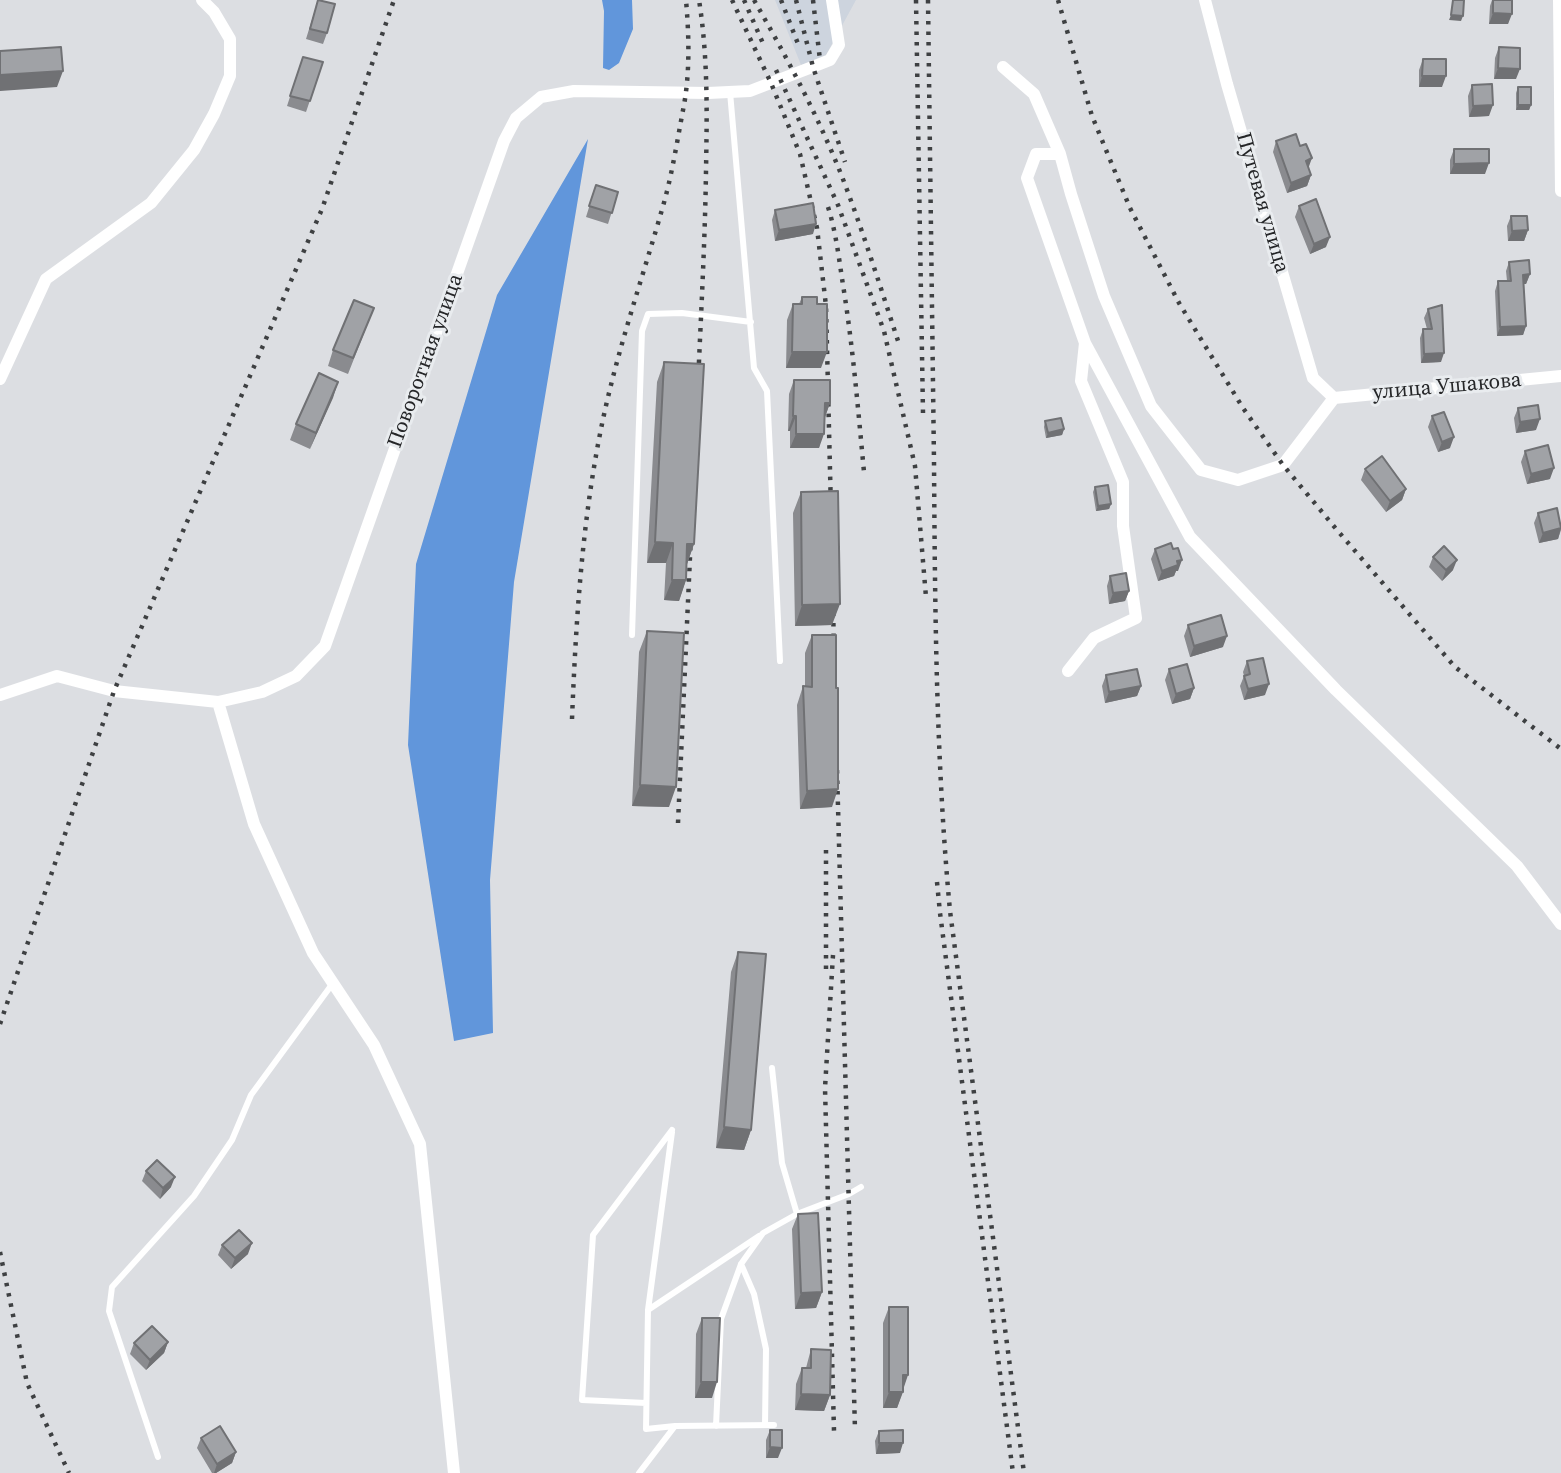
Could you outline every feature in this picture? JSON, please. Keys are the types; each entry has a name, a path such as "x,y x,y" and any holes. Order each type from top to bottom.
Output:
{"street":[{"path":"0,379 46,279 151,203 194,149 214,114 230,76 230,39 214,12 202,0"},
{"name":"Поворотная улица","path":"0,695 57,676 114,691 218,702 262,692 296,676 325,646 504,141 516,118 541,97 574,91 750,91 830,60 839,45 832,0"},
{"name":"Путевая улица","path":"1205,0 1313,378 1334,398"},
{"path":"1559,0 1561,191"},
{"path":"1003,67 1034,94 1060,154 1104,296 1151,407 1201,470 1238,480 1283,465 1334,398"},
{"path":"1060,154 1036,154 1027,178 1085,343 1190,537 1336,690 1517,866 1561,924"},
{"path":"1068,671 1094,638 1136,618 1123,527 1123,482 1082,381 1085,343"},
{"name":"улица Ушакова","path":"1334,398 1561,376"},
{"path":"218,702 254,824 313,953 374,1045 420,1144 454,1473"}],"lane":[{"path":"730,92 754,368 767,391 780,661"},
{"path":"632,635 642,331 648,314 682,313 751,322"},
{"path":"158,1457 109,1311 112,1287 194,1196 232,1140 251,1095 333,982"},
{"path":"772,1068 782,1163 797,1214"},
{"path":"646,1403 582,1400 593,1235 672,1130 648,1310 646,1429 774,1425"},
{"path":"648,1310 763,1233 797,1214 861,1187"},
{"path":"716,1426 721,1319 741,1264 763,1233"},
{"path":"741,1264 754,1294 766,1349 765,1425"},
{"path":"639,1473 675,1426"}],"shaded area":[{"path":"775,0 856,0 826,55 801,65"}],"water":[{"path":"602,0 632,0 633,29 619,63 609,70 603,68"},
{"path":"588,139 514,582 490,880 493,1033 454,1041 408,745 416,564 497,295"}],"building":[{"path":"318,0 335,4 327,33 310,29"},
{"path":"1453,0 1464,0 1463,16 1451,15"},
{"path":"1493,0 1512,0 1512,14 1493,13"},
{"path":"61,47 63,71 0,75 0,51"},
{"path":"1499,47 1520,48 1520,69 1498,68"},
{"path":"303,57 323,62 310,101 290,96"},
{"path":"1423,59 1446,59 1446,76 1422,76"},
{"path":"1492,84 1493,105 1473,106 1472,85"},
{"path":"1518,87 1531,87 1531,105 1518,105"},
{"path":"1296,134 1300,146 1306,144 1312,158 1306,161 1311,175 1291,183 1276,141"},
{"path":"1454,149 1489,149 1489,163 1454,164"},
{"path":"596,185 618,192 612,213 589,206"},
{"path":"1316,199 1330,237 1314,244 1299,206"},
{"path":"813,203 816,224 779,230 775,210"},
{"path":"1511,216 1527,216 1528,230 1512,231"},
{"path":"1529,260 1530,274 1523,275 1526,326 1500,327 1498,281 1511,281 1509,262"},
{"path":"802,297 817,297 817,304 827,304 827,352 792,352 793,304 802,304"},
{"path":"354,300 374,308 353,358 333,350"},
{"path":"1442,305 1444,353 1424,354 1423,329 1432,329 1428,309"},
{"path":"664,362 704,364 694,544 687,544 686,580 672,580 673,543 655,542"},
{"path":"319,373 338,382 316,433 296,424"},
{"path":"794,380 830,380 830,403 825,403 824,434 796,434 796,416 793,416"},
{"path":"1538,405 1540,419 1520,422 1518,408"},
{"path":"1444,412 1454,437 1442,442 1432,416"},
{"path":"1061,418 1064,429 1048,433 1045,421"},
{"path":"1548,445 1554,468 1531,474 1525,451"},
{"path":"1382,456 1406,489 1390,501 1365,469"},
{"path":"1108,485 1111,504 1098,506 1095,487"},
{"path":"838,491 840,604 802,605 801,492"},
{"path":"1557,508 1561,528 1543,533 1538,513"},
{"path":"1171,543 1173,549 1178,548 1182,560 1177,561 1178,565 1162,571 1155,549"},
{"path":"1444,546 1457,560 1446,570 1433,557"},
{"path":"1126,573 1129,591 1113,593 1110,576"},
{"path":"1221,615 1227,636 1194,646 1188,625"},
{"path":"647,631 684,633 676,787 640,785"},
{"path":"812,635 836,635 838,789 807,791 803,686 812,687"},
{"path":"1263,658 1269,684 1248,689 1244,676 1250,674 1247,661"},
{"path":"1187,664 1194,688 1176,694 1169,669"},
{"path":"1137,669 1141,686 1109,692 1106,675"},
{"path":"738,952 766,954 751,1130 724,1127"},
{"path":"157,1160 175,1177 163,1188 146,1171"},
{"path":"818,1213 822,1292 801,1293 798,1214"},
{"path":"239,1230 252,1243 235,1258 222,1245"},
{"path":"889,1307 908,1307 908,1375 903,1375 903,1392 889,1392"},
{"path":"702,1318 720,1318 717,1382 701,1382"},
{"path":"152,1326 168,1342 150,1360 134,1343"},
{"path":"811,1349 831,1350 830,1395 801,1394 802,1368 811,1368"},
{"path":"220,1426 236,1452 217,1464 201,1438"},
{"path":"770,1430 782,1430 782,1448 770,1447"},
{"path":"903,1430 903,1443 879,1443 879,1431"}],"railway":[{"path":"0,1024 114,691 322,209 394,0"},
{"path":"572,719 581,571 589,497 602,424 616,367 673,164 687,79 686,0"},
{"path":"698,384 707,128 699,0"},
{"path":"732,0 771,83 800,154 817,228 826,306 831,511"},
{"path":"744,0 765,48"},
{"path":"754,0 778,42 832,152 857,217 900,347"},
{"path":"781,0 800,49"},
{"path":"796,0 813,67 845,162"},
{"path":"813,0 820,60"},
{"path":"916,0 923,413"},
{"path":"928,0 936,630 945,855 950,911 1024,1473"},
{"path":"1058,0 1092,116 1130,208 1179,303 1243,408 1283,465 1455,667 1561,749"},
{"path":"776,70 838,205 884,331 915,466 926,597"},
{"path":"828,207 847,308 864,472"},
{"path":"678,823 691,535"},
{"path":"833,602 834,655"},
{"path":"837,770 855,1430"},
{"path":"826,848 826,969"},
{"path":"937,882 1013,1473"},
{"path":"833,955 825,1088 834,1431"},
{"path":"0,1252 27,1383 69,1473"}]}
